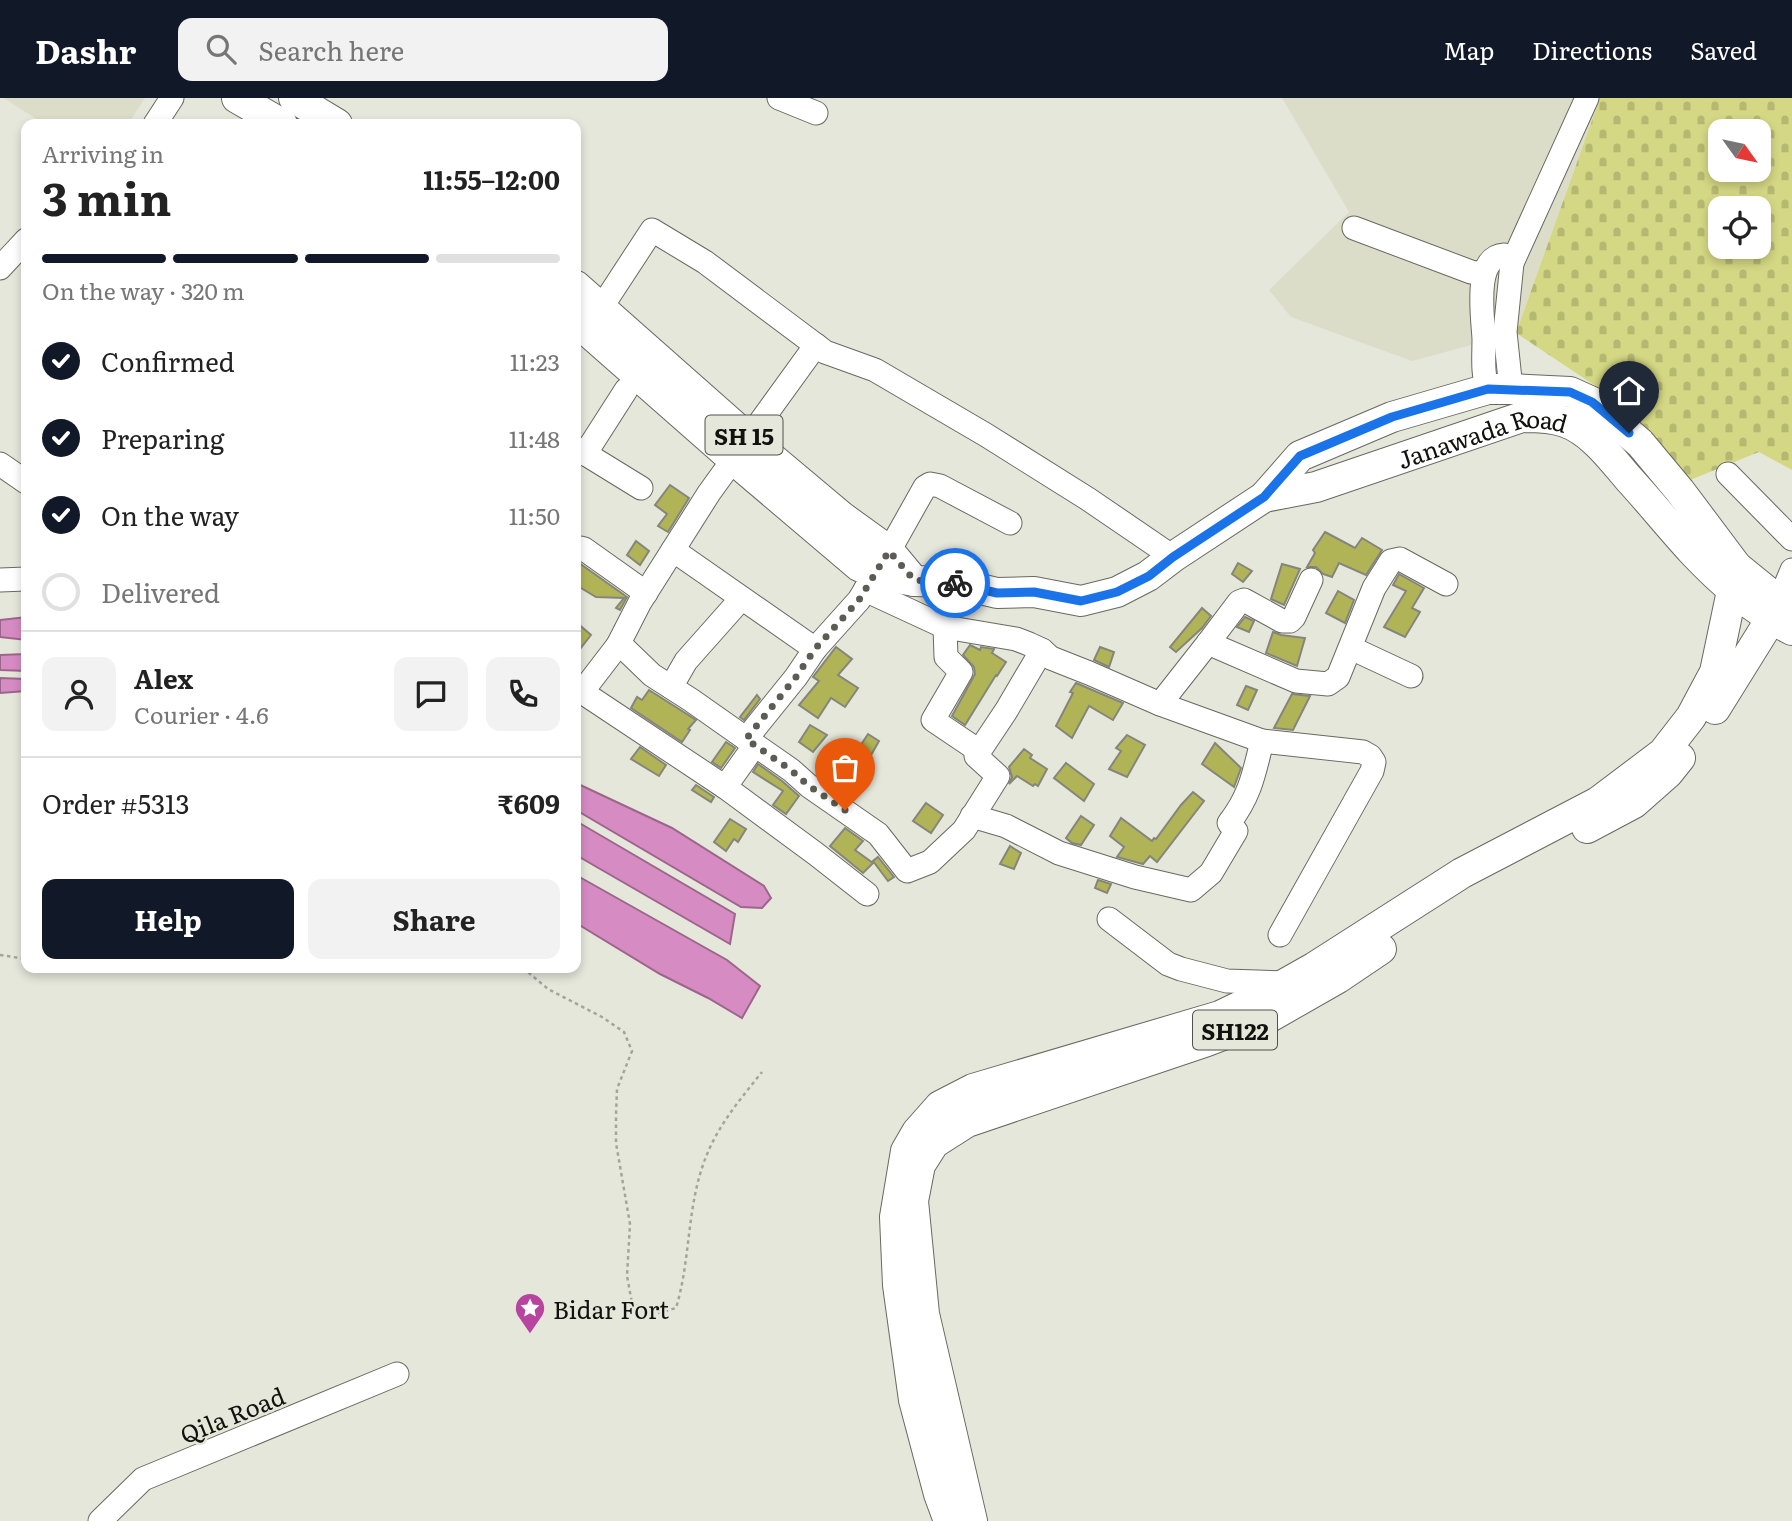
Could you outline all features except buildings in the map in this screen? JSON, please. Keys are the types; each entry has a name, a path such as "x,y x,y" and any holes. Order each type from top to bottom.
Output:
{"main road":[{"path":"237,98 273,119"},
{"path":"294,98 329,119"},
{"name":"Janawada Road","path":"581,297 589,314 741,450 842,517 877,571 914,580 951,582 997,593 1034,592 1081,601 1117,592 1149,576 1264,497 1300,456 1392,417 1500,389 1570,392 1592,402 1640,443 1680,491 1734,578"},
{"name":"Janawada Road","path":"1264,497 1316,487 1522,417 1541,417 1565,422 1586,434 1607,453 1692,551 1783,615"},
{"path":"949,1521 939,1494 914,1400 909,1284 895,1217 906,1151 917,1132 940,1106 973,1089 1220,1016 1315,967 1462,873 1598,802 1664,752 1691,717 1716,671 1734,578"},
{"name":"SH122","path":"972,1521 924,1314 909,1284 914,1201 920,1165 934,1143 967,1122 1268,1018 1338,978 1483,882 1634,803 1668,773 1701,732 1783,615"}],"street":[{"path":"158,119 172,98"},
{"path":"779,98 816,113"},
{"path":"1512,262 1504,255 1497,255 1490,260 1481,288 1484,378 1500,389 1512,262 1587,98"},
{"path":"1354,229 1471,272 1484,274"},
{"path":"589,314 652,230 705,262 825,352 875,370 986,435 1088,499 1173,557"},
{"path":"0,268 21,245"},
{"path":"581,688 618,645 646,593 709,493 816,345"},
{"path":"581,450 626,390"},
{"path":"581,452 641,488"},
{"path":"0,464 21,479"},
{"path":"1728,474 1792,540"},
{"path":"725,787 751,742 815,649 859,600 925,487 930,484 940,486 1010,523"},
{"path":"581,548 646,593"},
{"path":"673,550 815,649"},
{"path":"1208,643 1296,681 1328,684 1338,677 1374,588 1391,561 1399,559 1447,584"},
{"path":"1783,615 1792,570"},
{"path":"877,571 945,627 1016,639 1042,650 1051,658 1160,704 1262,741 1363,752 1370,756 1374,762 1372,771 1280,935"},
{"path":"0,580 21,579"},
{"path":"1160,704 1238,602 1244,600 1282,621 1290,621 1311,580"},
{"path":"671,687 686,661 741,599"},
{"path":"945,627 946,657 961,672 933,720 979,751"},
{"path":"618,645 652,675 791,770 809,786 878,834 907,871 930,862 964,830 998,776 976,756 1042,650"},
{"path":"1351,648 1411,676"},
{"path":"581,691 725,787 867,894"},
{"path":"972,816 1006,826 1059,853 1191,891 1211,873 1236,831 1229,823 1242,806 1252,783 1262,741"},
{"path":"1109,919 1168,964 1181,969 1227,981 1287,983"},
{"name":"Qila Road","path":"100,1521 144,1479 397,1374"}],"path":[{"path":"0,955 21,958"},
{"path":"529,973 548,989 602,1017 624,1032 632,1051 617,1088 616,1143 630,1224 628,1276 632,1303 651,1315 676,1308 684,1284 686,1255 701,1170 709,1148 728,1113 762,1072"}],"shaded area":[{"path":"4,98 145,98 131,119 36,119"},
{"path":"1282,98 1600,98 1516,333 1412,361 1291,317 1269,290 1349,212"},
{"path":"21,618 21,639 0,637 0,620"},
{"path":"21,654 21,671 0,670 0,655"},
{"path":"0,678 21,679 21,691 0,693"},
{"path":"581,785 672,828 764,886 771,898 762,908 741,907 581,813"},
{"path":"581,824 735,914 730,944 581,858"},
{"path":"581,878 727,960 760,986 742,1018 660,974 581,926"}],"green space":[{"path":"1600,98 1792,98 1792,470 1759,452 1690,480 1627,407 1516,333"}],"way so far":[{"path":"845,810 746,739 815,649 859,600 889,551 914,580 955,583"}],"place":[{"name":"Bidar Fort","path":"530,1335"}],"route":[{"path":"955,583 997,593 1034,592 1081,601 1117,592 1149,576 1264,497 1300,456 1392,417 1488,389 1570,392 1592,402 1629,433"}]}
